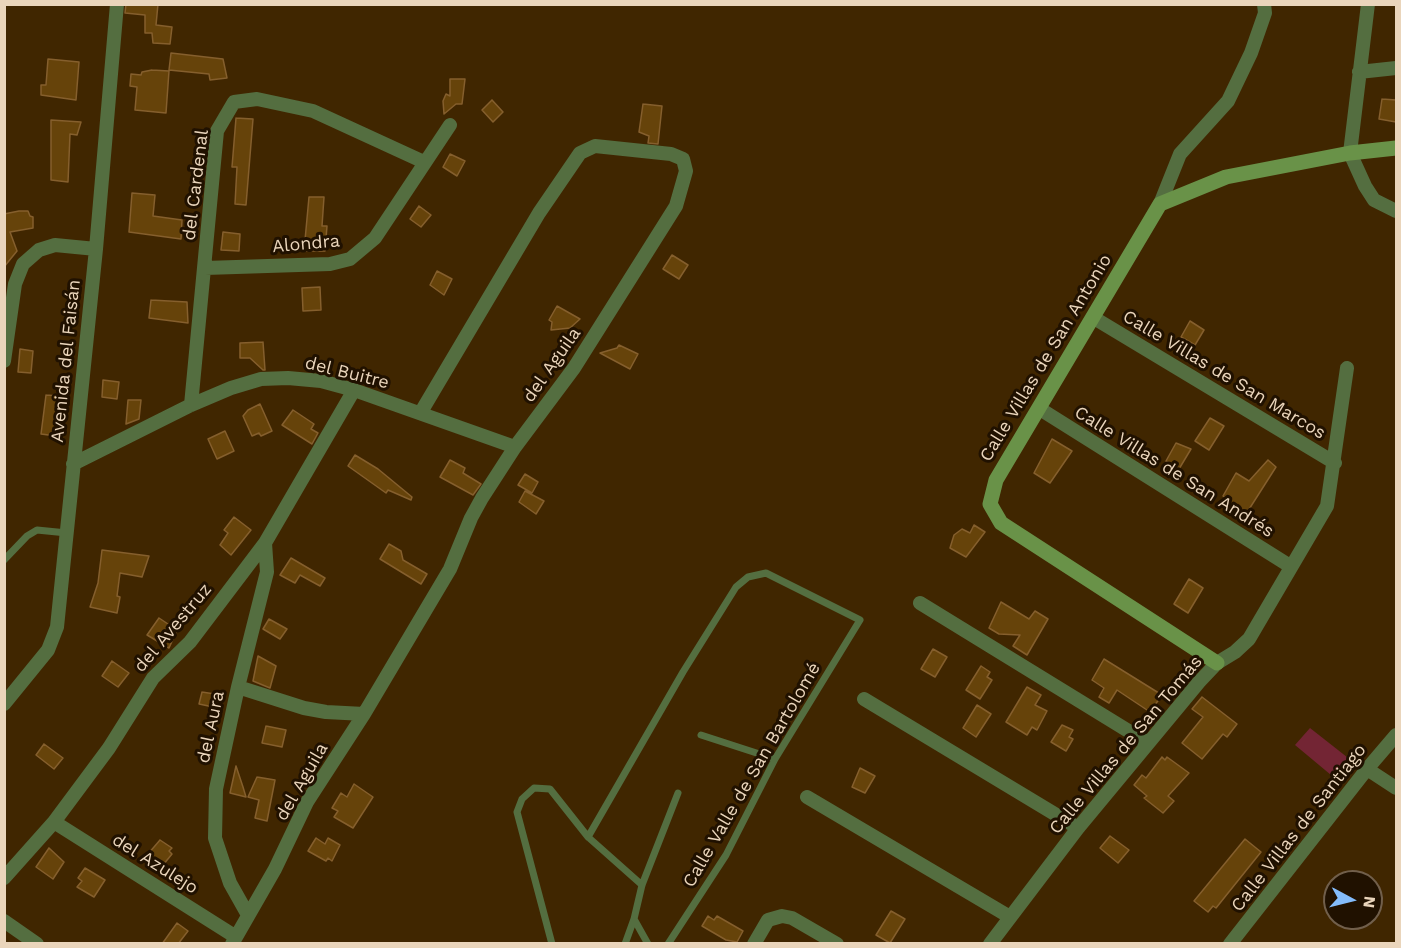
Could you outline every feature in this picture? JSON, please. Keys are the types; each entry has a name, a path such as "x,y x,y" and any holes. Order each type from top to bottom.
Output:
{"street":[{"name":"Avenida del Faisán","path":"4,704 48,650 57,627 96,249 117,4"},
{"path":"1160,204 1180,154 1228,101 1251,53 1265,13 1264,4"},
{"path":"1368,4 1350,153 1374,200 1396,212"},
{"path":"1359,72 1396,68"},
{"name":"del Cardenal","path":"190,405 217,131 234,102 257,99 313,111 423,162"},
{"name":"Alondra","path":"205,268 330,264 350,259 375,238 423,162 450,125"},
{"name":"del Aguila","path":"234,940 275,869 307,802 364,714 450,569 471,518 515,447 574,368 676,206 687,171 683,159 672,153 595,146 580,153 539,213 422,412"},
{"path":"1160,204 1226,177 1350,153 1396,148"},
{"name":"Calle Villas de San Antonio","path":"1160,204 996,480 990,504 1001,523 1217,663"},
{"path":"4,361 15,284 23,264 39,250 55,245 96,249"},
{"name":"Calle Villas de San Marcos","path":"1094,318 1335,463"},
{"name":"Calle Villas de San Tomás","path":"990,944 1078,828 1148,743 1217,663 1235,652 1249,639 1327,506 1347,368"},
{"name":"del Buitre","path":"73,464 231,387 261,380 288,378 321,381 354,390 422,412 515,447"},
{"name":"del Avestruz","path":"4,878 54,822 109,747 153,678 190,642 265,543 354,390"},
{"name":"Calle Villas de San Andrés","path":"1040,409 1290,566"},
{"name":"del Aura","path":"248,915 230,883 215,838 216,789 238,687 267,572 265,543"},
{"path":"921,603 1148,743"},
{"path":"238,687 304,708 364,714"},
{"path":"864,699 1078,828"},
{"name":"Calle Villas de Santiago","path":"1230,944 1396,735"},
{"path":"1367,769 1396,788"},
{"path":"807,797 1010,917"},
{"name":"del Azulejo","path":"54,822 234,940"},
{"path":"754,944 768,920 782,916 792,918 837,944"},
{"path":"4,921 37,944"}],"lane":[{"path":"4,560 27,536 37,530 67,533"},
{"name":"Calle Valle de San Bartolomé","path":"588,837 689,662 736,587 748,577 766,573 860,620 775,759 726,855 668,944"},
{"path":"701,735 775,759"},
{"path":"552,944 517,812 522,799 534,788 550,789 588,837 642,885"},
{"path":"624,944 634,919 642,885 678,793"},
{"path":"634,919 648,944"}],"shaded area":[{"path":"1310,728 1352,761 1337,780 1295,745"}],"building":[{"path":"126,4 158,4 156,25 172,27 170,44 153,43 152,33 145,33 145,15 125,13"},
{"path":"171,53 223,59 227,78 210,80 209,74 169,70"},
{"path":"48,59 79,62 76,100 41,95 41,85 46,85"},
{"path":"169,71 166,113 135,110 137,87 130,86 131,74 141,75 142,72"},
{"path":"450,79 465,79 462,104 456,104 444,114 443,101 446,94 450,96"},
{"path":"1382,99 1396,100 1396,122 1379,119"},
{"path":"492,100 503,112 493,122 482,110"},
{"path":"643,104 662,106 658,144 648,143 649,136 639,132"},
{"path":"236,118 253,119 246,205 235,204 237,167 232,167"},
{"path":"51,120 81,122 77,135 70,134 68,182 51,180"},
{"path":"450,154 465,161 457,176 443,167"},
{"path":"132,193 155,195 153,216 182,220 181,239 129,232"},
{"path":"309,197 324,197 322,226 327,226 325,251 304,251"},
{"path":"419,206 431,215 421,227 410,219"},
{"path":"28,211 33,217 33,228 10,232 17,251 4,267 4,214"},
{"path":"223,232 240,234 239,251 221,250"},
{"path":"672,255 688,265 679,279 663,269"},
{"path":"437,271 452,279 444,295 430,285"},
{"path":"320,287 321,310 303,311 302,288"},
{"path":"151,300 187,302 188,323 149,318"},
{"path":"557,306 580,319 570,328 551,330 552,322 549,320"},
{"path":"1190,321 1204,330 1195,345 1181,337"},
{"path":"263,342 265,370 250,358 240,358 240,343"},
{"path":"619,345 638,354 630,369 600,353 617,348"},
{"path":"20,349 33,351 31,373 18,372"},
{"path":"103,380 119,382 117,399 102,397"},
{"path":"46,395 59,396 56,436 41,434"},
{"path":"128,400 141,400 139,419 126,424"},
{"path":"260,404 272,431 261,436 259,433 252,436 243,416 248,410"},
{"path":"293,410 314,424 311,429 318,433 312,444 282,425"},
{"path":"1210,418 1224,426 1209,450 1195,441"},
{"path":"225,431 234,451 217,459 208,439"},
{"path":"1052,439 1072,451 1050,483 1034,473"},
{"path":"1176,443 1191,449 1179,469 1166,461"},
{"path":"355,455 378,469 412,497 411,500 388,490 386,493 348,466"},
{"path":"450,460 465,468 463,473 481,484 473,495 440,477"},
{"path":"1268,460 1276,467 1246,514 1224,501 1226,498 1223,496 1236,473 1249,481"},
{"path":"525,474 538,482 532,493 518,485"},
{"path":"525,491 544,501 536,514 519,502"},
{"path":"234,517 251,530 231,555 220,545 228,533 224,530"},
{"path":"974,525 985,532 966,557 950,548 954,535 962,529 970,533"},
{"path":"389,544 401,551 403,560 427,574 421,584 380,559"},
{"path":"102,550 149,556 142,577 120,573 117,613 90,607 98,583"},
{"path":"291,558 325,578 320,586 300,575 295,583 280,575"},
{"path":"1189,579 1203,588 1188,613 1174,604"},
{"path":"1001,602 1029,619 1035,611 1048,619 1027,655 1013,646 1020,635 999,634 989,628"},
{"path":"159,618 177,630 169,648 147,635"},
{"path":"269,619 287,629 280,639 263,629"},
{"path":"933,649 947,657 935,677 921,669"},
{"path":"258,656 276,666 270,688 253,681"},
{"path":"1104,659 1162,695 1150,712 1117,690 1109,703 1099,697 1104,688 1092,680"},
{"path":"112,661 129,673 118,687 102,676"},
{"path":"981,666 990,672 987,677 992,680 980,699 966,690"},
{"path":"1027,687 1041,695 1035,705 1047,711 1037,730 1032,727 1027,735 1006,722"},
{"path":"202,692 221,695 218,708 199,704"},
{"path":"1202,697 1237,724 1227,737 1223,734 1202,759 1182,743 1203,717 1192,709"},
{"path":"977,705 991,714 976,737 963,728"},
{"path":"1062,725 1073,730 1069,737 1073,739 1066,751 1051,742"},
{"path":"266,726 286,730 282,747 262,743"},
{"path":"44,744 63,758 54,769 36,755"},
{"path":"1162,757 1165,760 1167,757 1189,773 1168,796 1174,801 1163,813 1144,798 1147,796 1134,785 1142,775 1146,778"},
{"path":"236,766 243,787 246,797 230,793"},
{"path":"860,768 875,776 865,793 852,787"},
{"path":"257,777 275,780 267,821 255,818 259,800 248,797"},
{"path":"354,784 373,797 353,828 334,817 338,811 332,808 341,793 347,797"},
{"path":"1110,836 1129,850 1118,863 1100,848"},
{"path":"316,838 325,844 328,838 340,845 332,861 328,858 326,861 308,851"},
{"path":"1245,839 1261,852 1216,908 1213,906 1208,912 1194,901"},
{"path":"160,840 172,848 169,851 172,854 163,865 148,854"},
{"path":"49,848 64,862 53,879 36,867"},
{"path":"85,868 105,880 94,897 77,887 82,881 78,878"},
{"path":"891,911 905,919 890,943 876,935"},
{"path":"708,916 714,920 717,916 743,931 737,942 726,940 702,926"},
{"path":"177,923 188,931 178,944 162,944"}]}
